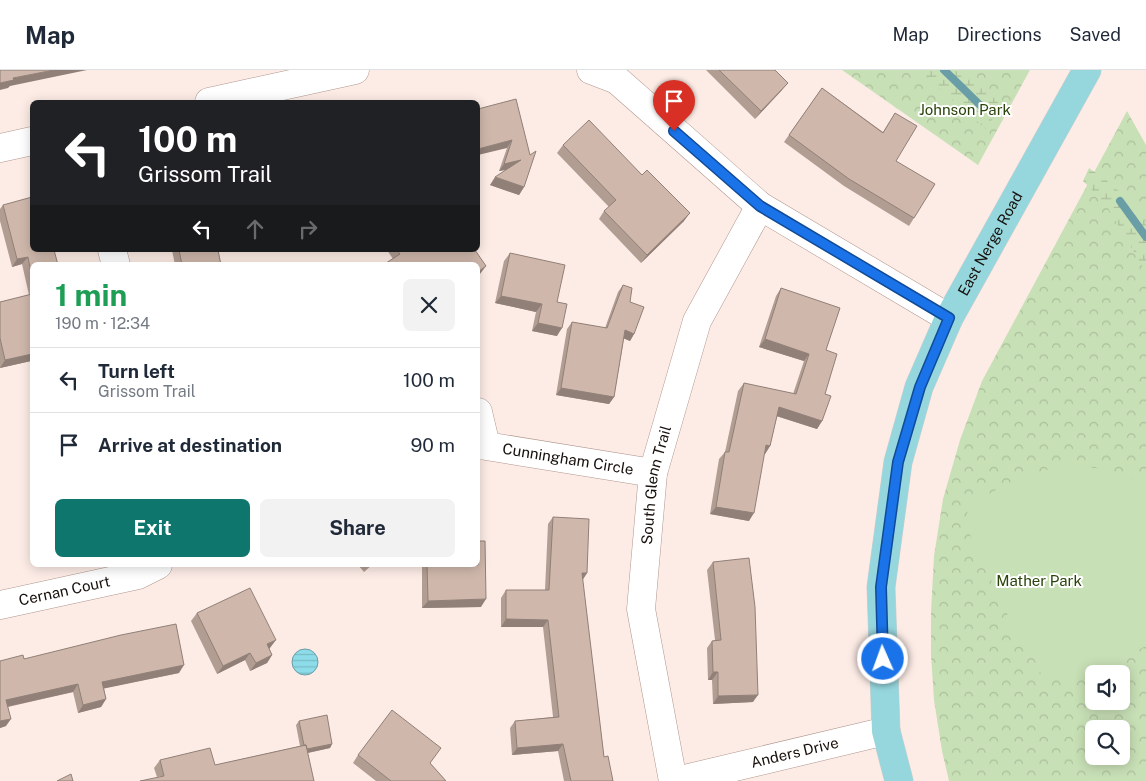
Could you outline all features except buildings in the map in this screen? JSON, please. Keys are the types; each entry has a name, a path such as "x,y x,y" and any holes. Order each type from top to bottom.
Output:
{"main road":[{"name":"East Nerge Road","path":"899,781 886,731 881,587 898,462 920,387 949,318 1087,70"}],"street":[{"path":"218,100 355,70"},
{"path":"591,70 617,80 760,206 949,318"},
{"path":"0,148 30,141"},
{"name":"South Glenn Trail","path":"675,781 641,609 653,473 697,321 760,206"},
{"name":"Cunningham Circle","path":"480,420 486,446 653,473"},
{"name":"Cernan Court","path":"0,605 138,574 154,567"},
{"name":"Anders Drive","path":"675,781 886,731"}],"green space":[{"name":"Johnson Park","path":"842,70 1030,70 978,165"},
{"path":"919,70 970,70 1001,106 986,129"},
{"name":"Mather Park","path":"1127,111 1146,145 1146,781 949,781 934,700 931,612 934,556 943,499 960,440 982,381"},
{"path":"1089,168 1114,186 1146,222 1146,272 1105,203 1083,181"},
{"path":"1064,467 1095,468 1129,477 1146,484 1146,646 1107,665 1085,665 1085,676 1081,671 1062,681 1041,674 1032,654 1027,656 966,526 967,513 970,509 997,489 1041,471"}],"water":[{"path":"305,649 314,653 318,662 314,671 305,675 296,671 292,662 296,653"}],"waterway":[{"path":"944,70 982,107"},
{"path":"1120,201 1146,237"}],"route":[{"path":"674,131 760,206 949,318 920,387 898,462 881,587 883,659"}]}
